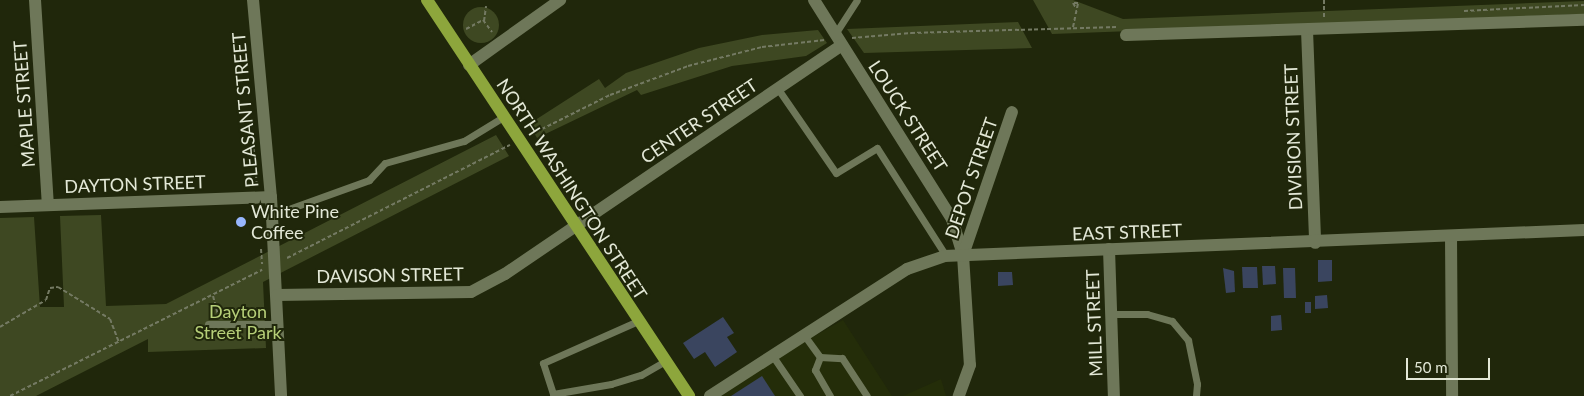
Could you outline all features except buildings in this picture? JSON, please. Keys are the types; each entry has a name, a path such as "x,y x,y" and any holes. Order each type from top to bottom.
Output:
{"main road":[{"name":"NORTH WASHINGTON STREET","path":"427,0 689,396"}],"street":[{"name":"MAPLE STREET","path":"35,0 48,205"},
{"name":"PLEASANT STREET","path":"253,0 276,264 282,396"},
{"path":"469,65 560,0"},
{"name":"LOUCK STREET","path":"814,0 945,206 963,255"},
{"path":"1125,31 1307,30 1584,20"},
{"name":"DIVISION STREET","path":"1307,30 1315,243"},
{"name":"CENTER STREET","path":"575,225 778,89 838,40"},
{"name":"DEPOT STREET","path":"963,255 1012,112"},
{"name":"DAYTON STREET","path":"0,206 271,197"},
{"name":"DAVISON STREET","path":"277,295 471,292 505,274 575,225"},
{"name":"EAST STREET","path":"718,394 772,355 907,270 946,256 1315,243 1584,230"},
{"path":"1451,236 1452,396"},
{"name":"MILL STREET","path":"1109,249 1114,396"},
{"path":"960,396 970,365 963,255"}],"lane":[{"path":"838,40 857,0"},
{"path":"778,89 836,173 877,148 946,256"},
{"path":"272,215 369,180 385,163 464,141 503,117"},
{"path":"1111,314 1147,314 1172,321 1188,340 1197,384 1196,396"},
{"path":"638,321 543,363 554,394 641,375 666,361"},
{"path":"208,324 278,324"},
{"path":"804,335 820,357"},
{"path":"772,355 800,396"},
{"path":"820,357 815,370 830,396"},
{"path":"820,357 842,358 867,396"}],"path":[{"path":"1316,18 1324,18 1324,0"},
{"path":"1462,11 1584,5"},
{"path":"486,6 484,21 492,32"},
{"path":"1073,27 1076,8"},
{"path":"466,29 480,20 484,21"},
{"path":"542,128 610,95 688,66 762,47 911,33 1073,27 1125,31"},
{"path":"10,396 213,296 496,152"},
{"path":"0,327 46,300 50,288 58,286 110,319 119,342"},
{"path":"213,296 218,310 218,324"}],"shaded area":[{"path":"843,320 892,396 707,396"},
{"path":"941,379 946,396 903,396"}],"green space":[{"path":"1033,0 1073,0 1123,19 1584,1 1584,14 1052,34"},
{"path":"481,7 488,8 494,12 498,18 498,32 494,38 488,42 481,43 474,42 468,38 464,32 463,25 464,18 468,12 474,8"},
{"path":"1018,22 1032,48 864,53 847,29"},
{"path":"818,30 827,43 806,56 732,66 641,95 637,90 537,138 529,124 599,79 605,88 626,73 699,48 762,35"},
{"name":"Dayton Street Park","path":"496,135 509,156 263,282 266,348 148,352 148,339 36,396 0,396 0,218 34,217 40,307 64,307 60,216 101,215 106,306 166,304"}],"place":[{"name":"White Pine Coffee","path":"241,222"}]}
